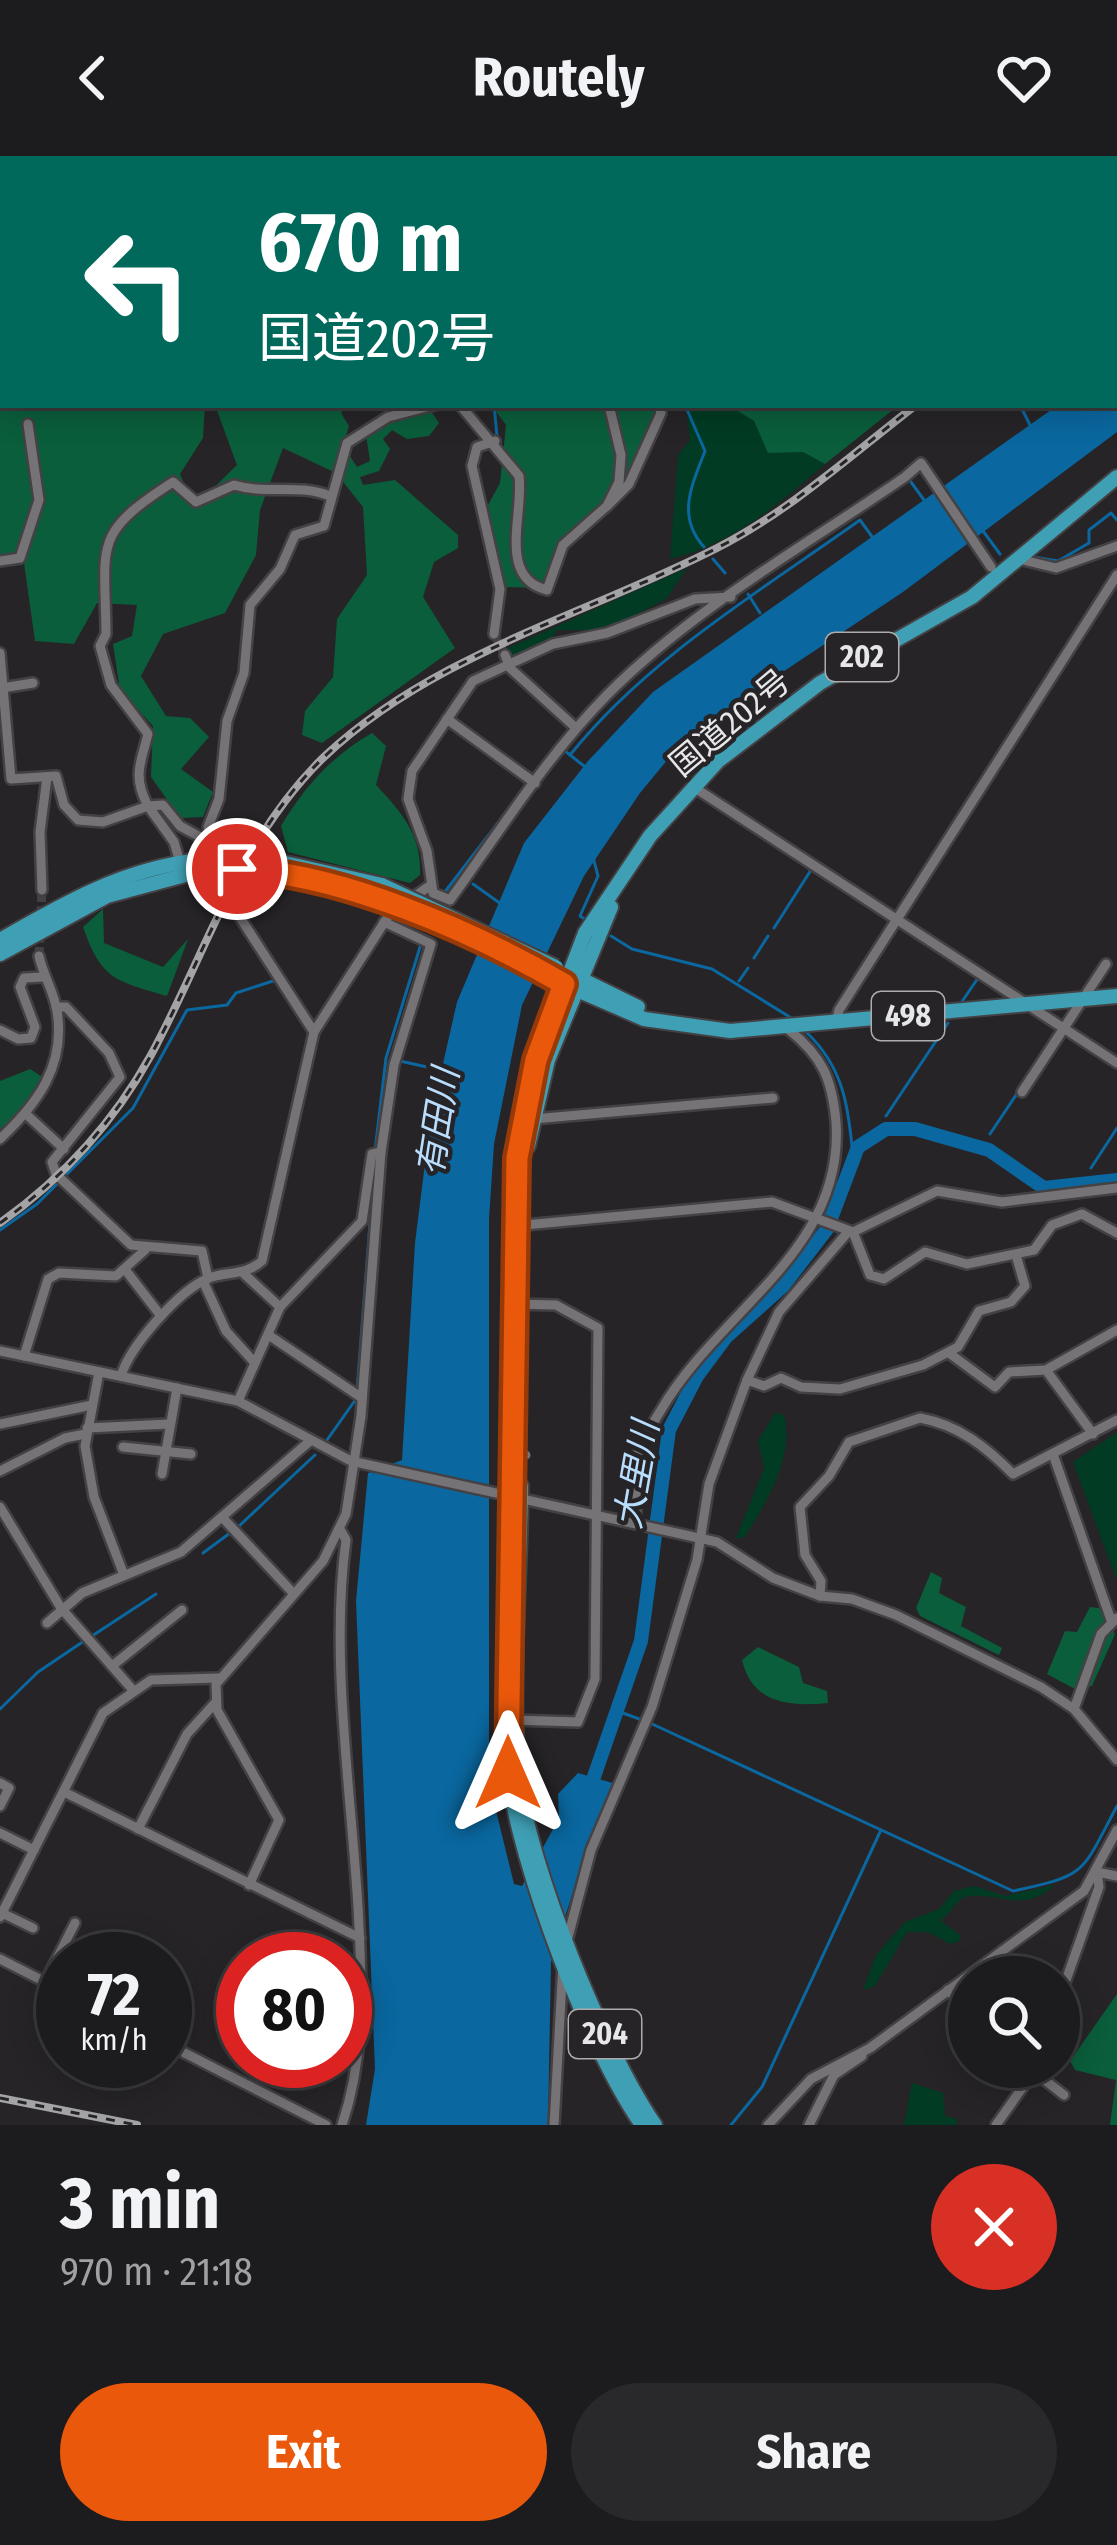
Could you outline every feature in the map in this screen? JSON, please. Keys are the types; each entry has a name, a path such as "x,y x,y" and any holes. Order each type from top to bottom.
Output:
{"highway":[{"name":"国道202号","path":"566,978 586,933 692,786 820,683 973,597 1117,477"},
{"path":"0,940 96,887 180,862 272,865 379,891 566,978"},
{"path":"0,954 106,896 202,865"},
{"name":"498","path":"566,978 644,1019 700,1027 788,1029 1117,996"},
{"name":"204","path":"566,978 528,1118 519,1226 513,1720 532,1859 605,2062 642,2125"},
{"name":"204","path":"564,1948 618,2063 655,2125"}],"street":[{"path":"314,1032 224,891 208,820 219,799 227,721 250,642 250,604 280,568 296,535 324,526 330,496 354,436 397,412 418,408"},
{"path":"463,408 495,441 519,476 516,555 527,583 547,590 563,545 629,484 660,408"},
{"path":"608,506 623,470 610,408"},
{"path":"0,561 20,558 38,506 28,424"},
{"path":"494,634 500,589 472,466 476,447 495,441"},
{"path":"428,886 450,900 531,781 576,728 674,637 921,463 991,567"},
{"path":"180,862 174,842 148,806 136,765 148,734 111,685 100,646 106,634 105,556 119,517 173,482 196,502 234,484 257,492 290,486 330,496"},
{"path":"1019,559 1056,568 1117,546"},
{"path":"836,1023 839,1010 1117,575"},
{"path":"428,886 427,851 408,799 412,771 473,681 506,659 694,599 731,597"},
{"path":"0,653 11,779 56,776 64,805 79,820 103,822 148,806 164,806 179,826 211,843"},
{"path":"506,659 576,728"},
{"path":"2,688 33,683"},
{"path":"446,718 531,781"},
{"path":"42,890 40,832 47,777"},
{"path":"692,786 1117,1063"},
{"path":"121,1376 133,1350 161,1316 205,1280 243,1273 262,1261 314,1032 384,922 428,886"},
{"path":"238,1401 280,1307 362,1221 398,1048 431,944 384,922"},
{"path":"0,1139 42,1096 55,1060 56,1007 39,956"},
{"path":"1022,1092 1106,964"},
{"path":"0,1030 18,1039 31,1038 35,1027 21,983 30,976 43,977"},
{"path":"56,1007 66,1007 109,1053 120,1077 52,1162 60,1178 97,1217 146,1250 198,1249 205,1256 205,1280 226,1331 254,1363"},
{"path":"638,1523 640,1494 634,1467 661,1410 716,1334 798,1251 838,1161 834,1094 814,1051 788,1029"},
{"path":"528,1118 773,1098"},
{"path":"27,1115 64,1149"},
{"path":"138,1829 187,1734 215,1703 218,1678 294,1594 341,1531 354,1461 376,1227 376,1153"},
{"path":"554,2125 559,1974 591,1850 648,1718 701,1537 709,1484 747,1380 779,1312 849,1231 938,1191 1002,1202 1117,1189"},
{"path":"519,1226 772,1202 849,1231 870,1275 884,1279 926,1252 967,1264 1016,1255 1041,1246 1058,1221 1082,1214 1117,1233"},
{"path":"362,1221 376,1227"},
{"path":"24,1356 48,1279 59,1273 127,1272 146,1250"},
{"path":"747,1380 764,1387 781,1378 801,1387 840,1389 949,1353 973,1330 979,1312 1020,1294 1024,1286 1016,1255"},
{"path":"127,1272 161,1316"},
{"path":"243,1273 280,1307"},
{"path":"513,1720 578,1722 595,1678 598,1328 568,1309 518,1304"},
{"path":"949,1353 988,1387 1009,1372 1046,1370 1117,1330"},
{"path":"270,1336 358,1395"},
{"path":"0,1351 238,1401 354,1461 701,1537 732,1549 772,1578 896,1615 1041,1687 1073,1709 1117,1760"},
{"path":"1046,1370 1093,1434"},
{"path":"99,1372 86,1431 94,1497 124,1574"},
{"path":"162,1474 177,1388"},
{"path":"0,1424 92,1405"},
{"path":"820,1596 821,1581 805,1556 800,1507 829,1476 849,1442 920,1418 969,1435 1013,1474 1054,1457 1117,1420"},
{"path":"0,1472 86,1431 169,1424"},
{"path":"47,1623 61,1608 124,1574 181,1552 310,1441"},
{"path":"123,1448 191,1454"},
{"path":"505,1454 526,1454"},
{"path":"1054,1457 1114,1619 1073,1709"},
{"path":"0,1507 61,1608 133,1688"},
{"path":"222,1517 294,1594"},
{"path":"341,1531 346,1540 342,1611 360,1932"},
{"path":"112,1666 182,1610"},
{"path":"33,1928 1,1915 104,1713 133,1688 151,1680 218,1678"},
{"path":"215,1703 279,1820 249,1885"},
{"path":"0,1784 9,1788 0,1806"},
{"path":"64,1792 347,1932"},
{"path":"995,1956 1084,1891 1117,1829"},
{"path":"0,1833 34,1850"},
{"path":"1097,1872 1117,1876"},
{"path":"1075,1956 1099,1887 1097,1872"},
{"path":"70,1932 75,1923"},
{"path":"0,1959 36,1977"},
{"path":"809,2125 834,2074 948,1991"},
{"path":"768,2125 812,2078 870,2048"},
{"path":"192,2057 326,2125"},
{"path":"342,2125 353,2088"},
{"path":"996,2125 1021,2088"},
{"path":"1056,2088 1064,2095"}],"green space":[{"path":"0,408 205,408 203,438 180,474 194,507 237,465 216,408 344,408 341,413 349,426 343,445 357,467 370,461 366,435 393,418 431,411 439,423 429,436 407,439 392,430 383,439 390,449 379,471 360,477 363,485 395,480 458,535 458,548 434,562 423,597 455,648 322,743 302,735 305,711 333,677 337,619 367,575 363,507 336,473 283,448 260,510 256,555 225,613 163,634 141,676 166,716 190,718 209,737 181,769 213,792 203,817 180,818 151,777 153,726 120,690 113,644 132,636 137,605 97,603 74,644 35,641 23,556 0,556"},
{"path":"493,408 656,408 627,482 557,545 550,580 542,588 504,587 488,505 500,483 506,425"},
{"path":"686,408 733,408 825,464 734,533 670,559 678,455 690,440"},
{"path":"733,408 895,408 825,464 803,452 768,453 754,421"},
{"path":"687,568 666,599 607,630 557,630 552,639 513,657 506,649"},
{"path":"372,733 386,746 376,785 402,815 418,848 420,875 410,883 288,852 281,826 320,773"},
{"path":"103,909 104,943 163,967 188,939 167,996 122,981 96,958 83,927"},
{"path":"30,1069 44,1078 24,1111 0,1129 0,1081"},
{"path":"775,1413 784,1415 782,1464 744,1538 736,1538 764,1469 758,1441"},
{"path":"1117,1432 1117,1581 1073,1462"},
{"path":"931,1572 942,1578 939,1593 966,1607 961,1626 1002,1648 999,1655 920,1616 916,1608"},
{"path":"1090,1607 1099,1608 1115,1634 1092,1686 1073,1688 1047,1674 1065,1631 1077,1632"},
{"path":"758,1647 799,1667 803,1683 827,1691 828,1703 799,1704 763,1694 742,1660"},
{"path":"1054,1885 1024,1900 965,1897 940,1920 960,1935 960,1941 950,1944 928,1932 907,1932 875,1986 863,1990 876,1955 905,1922 939,1909 954,1891 974,1886 1005,1896"},
{"path":"1117,1994 1117,2125 1110,2125 1116,2080 1080,2071 1080,2047"},
{"path":"912,2083 943,2093 945,2116 957,2119 956,2125 904,2125"}],"water":[{"name":"有田川","path":"1054,408 1117,408 1117,432 903,592 688,735 640,793 584,876 522,1005 494,1144 489,1219 489,1782 514,1884 522,1886 559,1818 558,1794 578,1773 616,1784 587,1847 551,1962 548,2125 366,2125 375,2069 356,1601 368,1473 402,1460 415,1243 431,1116 457,1002 524,843 588,761 653,692"}],"waterway":[{"path":"494,408 497,436"},
{"path":"686,408 705,451 689,500 691,524 704,547"},
{"path":"1022,408 1030,425"},
{"path":"911,482 924,500"},
{"path":"1034,557 1058,561 1089,543 1089,530 1111,513 1117,520"},
{"path":"570,755 634,687 744,600 860,520 873,538"},
{"path":"983,531 1000,554"},
{"path":"713,559 725,573"},
{"path":"748,594 760,613"},
{"path":"444,893 558,745"},
{"path":"565,751 584,766"},
{"path":"586,920 580,916 598,876 593,857"},
{"path":"774,928 811,870"},
{"path":"473,884 501,904"},
{"path":"611,936 632,949 712,969 793,1019"},
{"path":"754,958 768,936"},
{"path":"375,1151 386,1058 421,944"},
{"path":"739,981 748,968"},
{"path":"961,1003 978,978"},
{"path":"0,1230 37,1204 133,1108 187,1010 227,1005 236,993 273,981"},
{"path":"886,1116 948,1023"},
{"path":"806,1032 837,1074 853,1158"},
{"name":"有田川","path":"400,1061 445,1071"},
{"path":"990,1134 1018,1092"},
{"path":"1091,1168 1117,1128"},
{"name":"大里川","path":"588,1794 641,1641 669,1430 697,1376 726,1337 783,1286 827,1229 858,1147 886,1129 915,1129 989,1150 1044,1188 1117,1180"},
{"path":"357,1390 374,1172"},
{"path":"327,1440 356,1399"},
{"path":"238,1527 315,1455"},
{"path":"203,1553 230,1533"},
{"path":"92,1636 156,1594"},
{"path":"0,1709 38,1672 84,1641"},
{"path":"620,1712 642,1720"},
{"path":"650,1723 1013,1891 1080,1868 1117,1806"},
{"path":"731,2125 762,2087 880,1832"}],"tunnel":[{"path":"494,634 505,655"},
{"path":"39,956 42,890"}],"railway":[{"path":"0,1223 45,1188 121,1103 171,1017 246,861 294,789 324,757 367,721 462,663 744,533 912,408"},
{"path":"0,2098 137,2125"}],"route":[{"path":"237,869 305,876 352,888 564,984 526,1102 514,1198 508,1773"}]}
